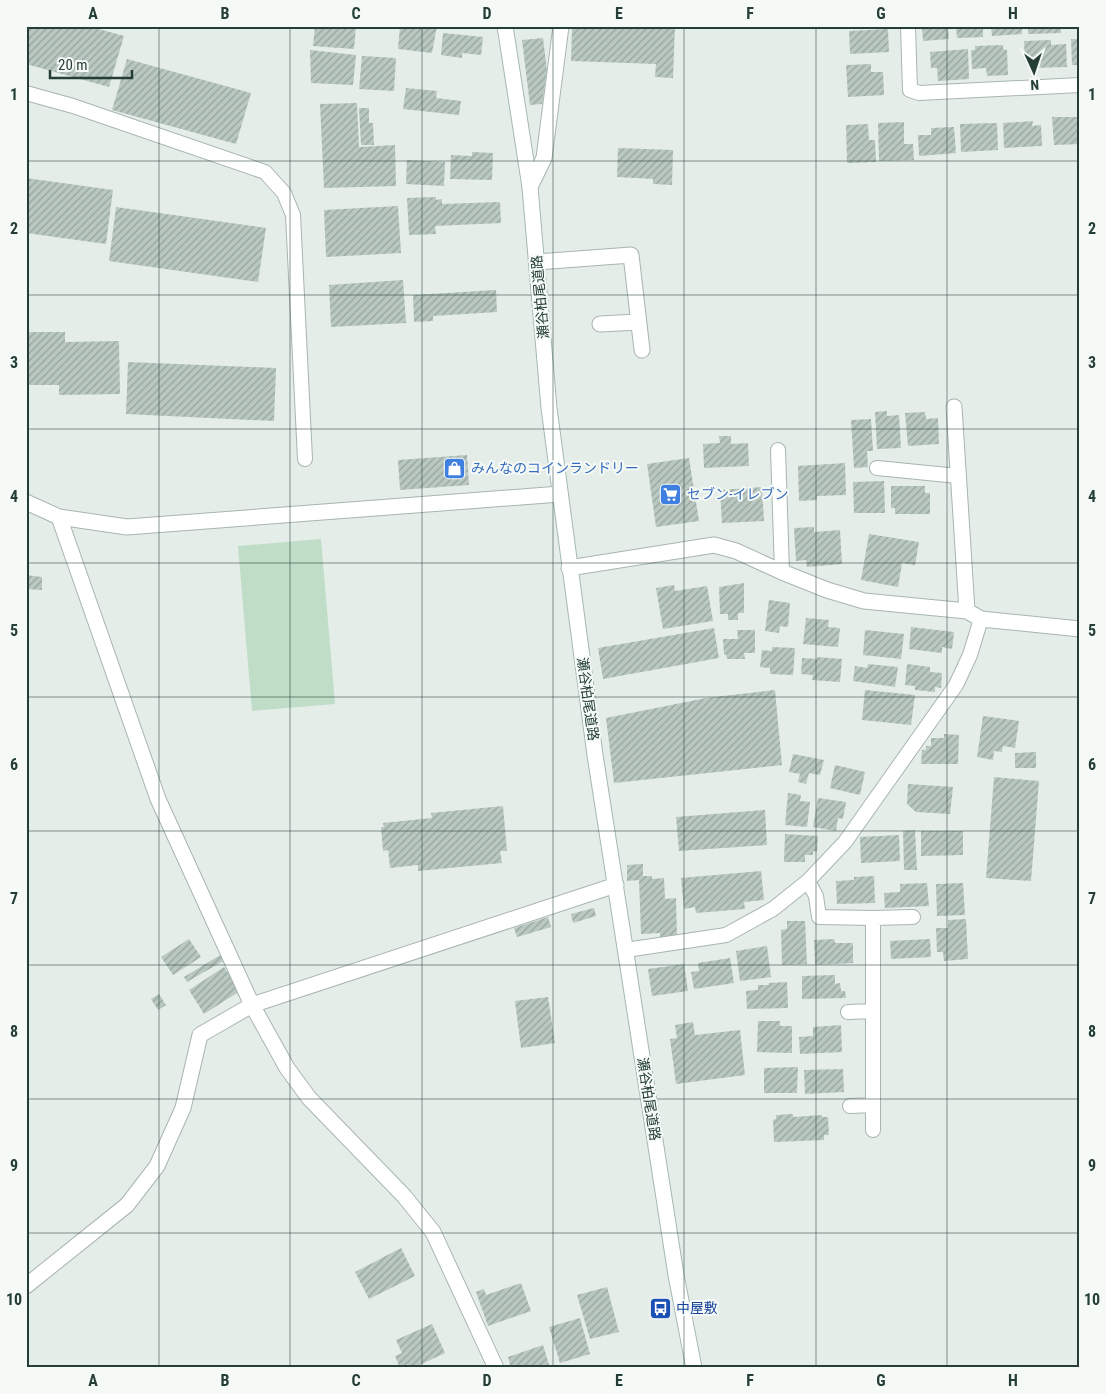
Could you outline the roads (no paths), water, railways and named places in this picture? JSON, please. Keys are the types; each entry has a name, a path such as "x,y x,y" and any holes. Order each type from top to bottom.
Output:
{"street":[{"name":"瀬谷柏尾道路","path":"505,26 530,187 549,408 595,755 676,1275 694,1368"},
{"path":"530,187 544,158 560,26"},
{"path":"537,262 631,255 642,350"},
{"path":"600,324 638,322"},
{"path":"954,407 967,611"},
{"path":"26,502 58,517 127,527 560,494"},
{"path":"58,517 158,799 252,1005 287,1068 309,1098 404,1196 433,1232 496,1368"},
{"path":"569,568 714,545 736,551 827,590 864,601 967,611 981,619 1080,629"},
{"path":"26,1286 126,1205 157,1166 183,1108 200,1035 252,1005 616,885"}],"lane":[{"path":"908,26 910,90 919,93 1080,86"},
{"path":"26,93 73,106 265,172 284,193 293,215 306,459"},
{"path":"778,450 782,572"},
{"path":"877,468 958,476"},
{"path":"626,950 726,935 774,909 808,881 845,842 956,686 970,654 981,619"},
{"path":"808,881 816,896 819,917 914,917"},
{"path":"873,918 873,1130"},
{"path":"848,1012 873,1011"},
{"path":"850,1106 873,1105"}],"place":[{"name":"みんなのコインランドリー","path":"455,468"},
{"name":"セブン-イレブン","path":"671,494"},
{"name":"中屋敷","path":"660,1308"}]}
